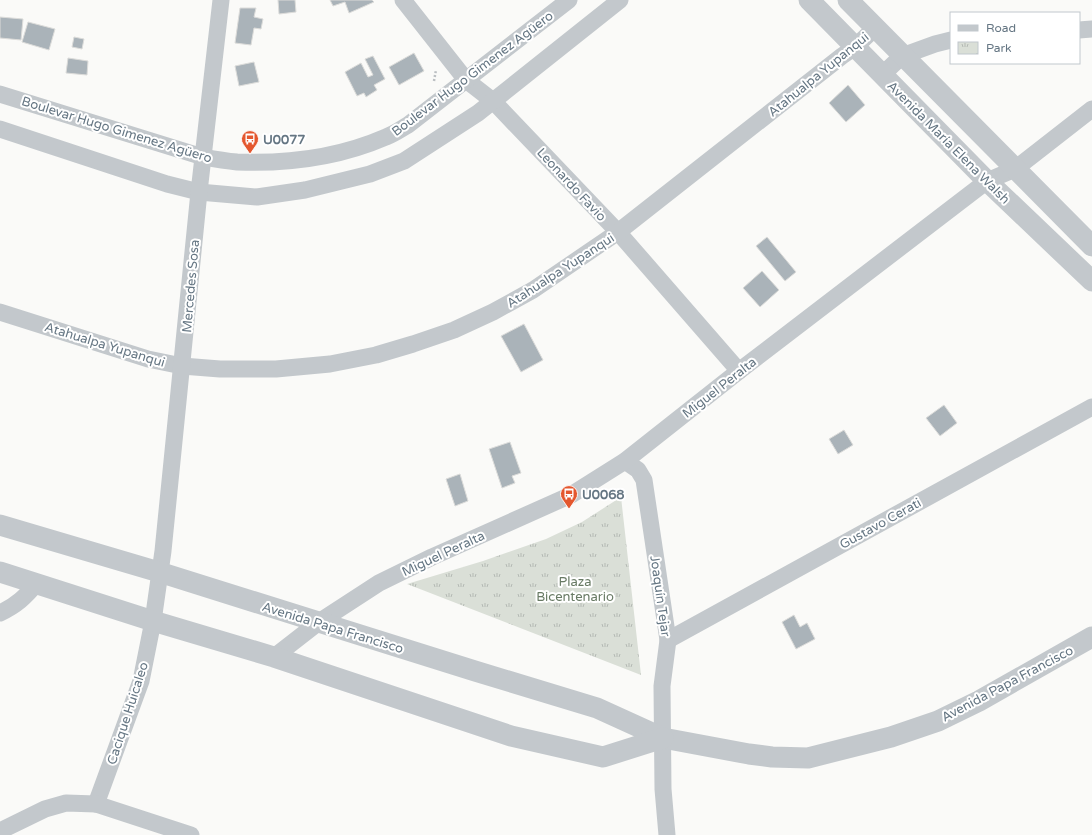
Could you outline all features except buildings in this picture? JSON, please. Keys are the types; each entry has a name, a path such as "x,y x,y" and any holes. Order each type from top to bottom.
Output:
{"street":[{"name":"Mercedes Sosa","path":"159,572 163,551 199,192 221,0"},
{"name":"Leonardo Favio","path":"403,0 466,80 493,101 618,232 739,371"},
{"name":"Boulevar Hugo Gimenez Agüero","path":"0,94 204,157 235,162 273,162 319,157 355,148 387,137 408,125 569,0"},
{"path":"0,129 166,184 199,192 257,197 305,190 370,174 404,161 478,113 620,0"},
{"name":"Avenida María Elena Walsh","path":"809,0 988,181 1092,281"},
{"path":"848,0 1092,246"},
{"name":"Atahualpa Yupanqui","path":"0,312 148,359 182,366 220,369 276,369 330,364 376,355 413,344 454,330 493,312 533,290 618,232 835,61 855,47 875,28"},
{"path":"1080,30 1092,29"},
{"path":"882,75 902,56 950,40"},
{"name":"Miguel Peralta","path":"274,657 319,622 379,583 432,556 571,495 625,461 739,371 988,181 1015,169 1092,109"},
{"name":"Gustavo Cerati","path":"668,640 1092,407"},
{"name":"Joaquín Tejar","path":"625,461 638,470 644,480 668,640 662,686 664,789 667,835"},
{"name":"Avenida Papa Francisco","path":"0,525 159,572 597,708 663,738 749,754 808,758 891,737 938,721 980,701 1092,637"},
{"name":"Avenida Papa Francisco","path":"0,572 153,621 274,657 511,736 603,757 663,738"},
{"name":"Cacique Huicaleo","path":"96,804 141,681 153,621 159,572"},
{"path":"0,613 24,598 37,583"},
{"path":"0,831 45,809 66,803 96,804 191,835"}],"path":[{"path":"429,85 436,80 436,67"}],"green space":[{"name":"Plaza Bicentenario","path":"621,497 641,675 407,584 483,561 546,539 582,522"}],"place":[{"name":"U0077","path":"250,154"},
{"name":"U0068","path":"569,509"}]}
